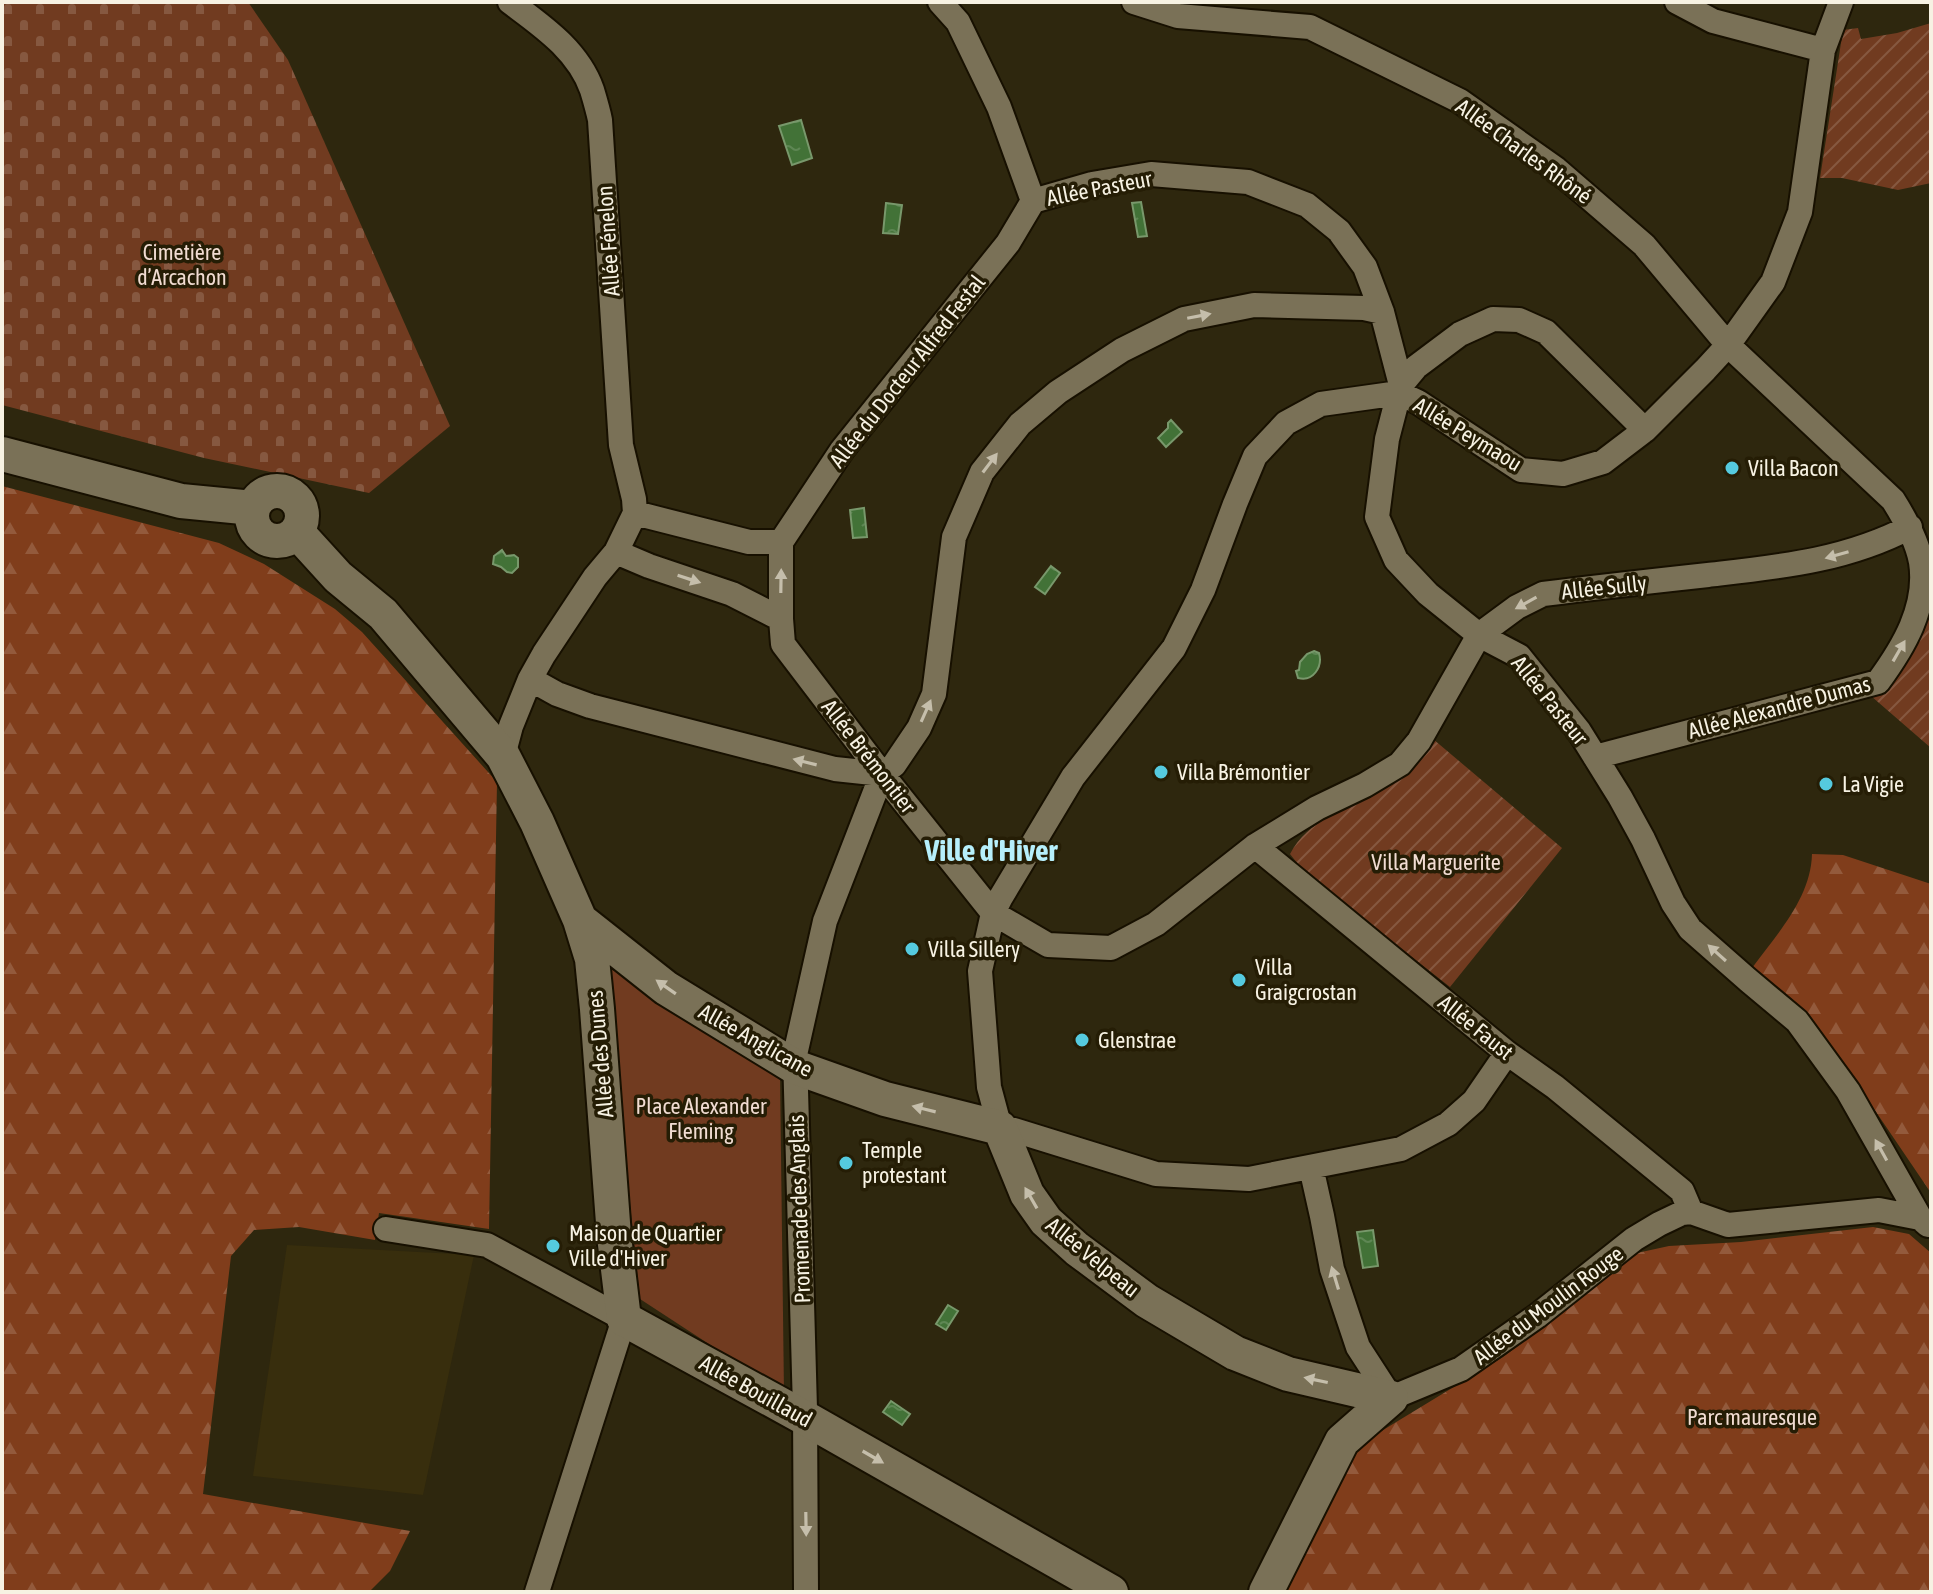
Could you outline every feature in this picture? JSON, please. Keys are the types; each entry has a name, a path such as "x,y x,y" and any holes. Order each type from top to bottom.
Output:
{"street":[{"name":"Allée Fénelon","path":"510,2 552,34 571,54 591,87 600,120 621,445 635,513"},
{"path":"940,2 958,22 999,107 1033,201"},
{"name":"Allée Charles Rhôné","path":"1134,2 1178,16 1310,27 1460,101 1556,169 1644,245 1728,345"},
{"path":"1677,2 1713,21 1823,50"},
{"name":"Allée Peymaou","path":"1400,389 1521,470 1563,474 1603,462 1645,430 1728,345 1773,282 1800,212 1823,50 1841,2"},
{"name":"Allée Pasteur","path":"1033,201 1092,184 1151,174 1248,182 1307,205 1339,231 1365,267 1382,312 1400,389 1387,439 1377,517 1396,560 1428,594 1479,635 1519,656 1579,731 1643,839 1673,903 1690,929 1797,1021 1848,1091 1925,1222"},
{"name":"Allée du Docteur Alfred Festal","path":"781,542 842,450 1008,243 1033,201"},
{"name":"Promenade des Anglais","path":"806,1592 805,1418 795,1055 825,921 882,774 894,765 919,728 934,694 954,537 982,472 1020,424 1058,392 1122,350 1184,319 1254,305 1364,308 1382,312"},
{"path":"1400,389 1416,367 1460,334 1493,319 1519,320 1546,332 1645,430"},
{"name":"Allée Alexandre Dumas","path":"1595,757 1878,682 1913,626 1922,587 1921,561 1910,527 1893,500 1728,345"},
{"name":"Allée Velpeau","path":"1391,1398 1288,1374 1235,1353 1147,1301 1077,1249 1046,1221 1027,1194 1000,1128 989,1087 980,971 993,913 1073,777 1174,648 1203,590 1255,456 1286,423 1321,404 1400,389"},
{"name":"Allée des Dunes","path":"2,454 181,501 253,508 253,525 258,533 273,541 291,538 297,532 338,577 383,614 503,756 537,822 580,920 592,959 614,1236 624,1319 537,1592"},
{"path":"503,756 530,679 595,577 616,552 635,513 749,542 781,542"},
{"name":"Allée Sully","path":"1255,846 1317,808 1400,764 1419,741 1479,635 1517,607 1543,594 1796,565 1837,556 1910,527"},
{"name":"Allée Brémontier","path":"781,542 783,644 993,913 1048,945 1111,948 1156,924 1255,846"},
{"path":"616,552 732,594 781,619"},
{"path":"530,679 557,694 590,706 835,769 882,774"},
{"name":"Allée Faust","path":"1255,846 1507,1053 1555,1087 1682,1191 1691,1212"},
{"name":"Allée Anglicane","path":"580,920 666,988 795,1067 885,1099 1000,1128"},
{"path":"1000,1128 1156,1174 1249,1179 1401,1149 1448,1124 1474,1101 1507,1053"},
{"path":"1311,1167 1332,1269 1358,1347 1391,1398"},
{"path":"1691,1212 1728,1225 1879,1210 1925,1222"},
{"name":"Allée du Moulin Rouge","path":"1271,1586 1342,1441 1391,1398 1461,1369 1537,1316 1634,1239 1682,1213 1691,1212"},
{"name":"Allée Bouillaud","path":"386,1229 487,1245 805,1418 1111,1592"}],"shaded area":[{"path":"287,1245 474,1255 423,1495 253,1476"}],"green space":[{"name":"Cimetière d’Arcachon","path":"2,2 248,2 288,60 450,426 369,493 204,458 2,405"},
{"path":"1931,23 1931,183 1898,190 1842,178 1820,178 1843,30 1858,28 1861,39"},
{"path":"2,486 219,543 264,564 335,609 362,632 497,782 489,1229 379,1213 375,1240 299,1227 254,1230 231,1256 203,1494 410,1531 390,1571 369,1592 2,1592"},
{"path":"1931,560 1931,748 1871,696"},
{"name":"Villa Marguerite","path":"1433,739 1562,848 1450,987 1305,873 1290,854 1317,824 1375,794 1400,777 1422,756"},
{"path":"1812,854 1843,855 1931,884 1931,1193 1832,1047 1806,1015 1752,968 1782,929 1799,900 1806,886"},
{"name":"Place Alexander Fleming","path":"605,965 780,1074 784,1393 640,1299"},
{"name":"Parc mauresque","path":"1873,1227 1909,1234 1931,1253 1931,1592 1285,1592 1356,1449 1503,1357 1637,1253 1669,1246 1741,1242"}],"water":[{"path":"801,120 812,158 792,165 779,126"},
{"path":"1141,202 1147,236 1138,237 1132,203"},
{"path":"886,203 902,205 898,234 883,233"},
{"path":"1171,420 1182,432 1166,447 1158,438"},
{"path":"864,508 867,537 853,538 850,510"},
{"path":"502,550 506,556 518,558 518,567 512,573 493,564 494,556"},
{"path":"1051,566 1060,573 1045,594 1035,587"},
{"path":"1314,651 1319,653 1320,658 1316,672 1308,678 1298,678 1296,671 1300,662"},
{"path":"1373,1230 1378,1266 1363,1268 1357,1232"},
{"path":"948,1305 958,1311 946,1330 936,1324"},
{"path":"891,1401 910,1414 902,1425 883,1412"}],"place":[{"name":"Villa Bacon","path":"1732,468"},
{"name":"Villa Brémontier","path":"1161,772"},
{"name":"La Vigie","path":"1826,784"},
{"name":"Villa Sillery","path":"912,949"},
{"name":"Villa Graigcrostan","path":"1239,980"},
{"name":"Glenstrae","path":"1082,1040"},
{"name":"Temple protestant","path":"846,1163"},
{"name":"Maison de Quartier Ville d'Hiver","path":"553,1246"}],"district":[{"name":"Ville d'Hiver","path":"991,850"}]}
